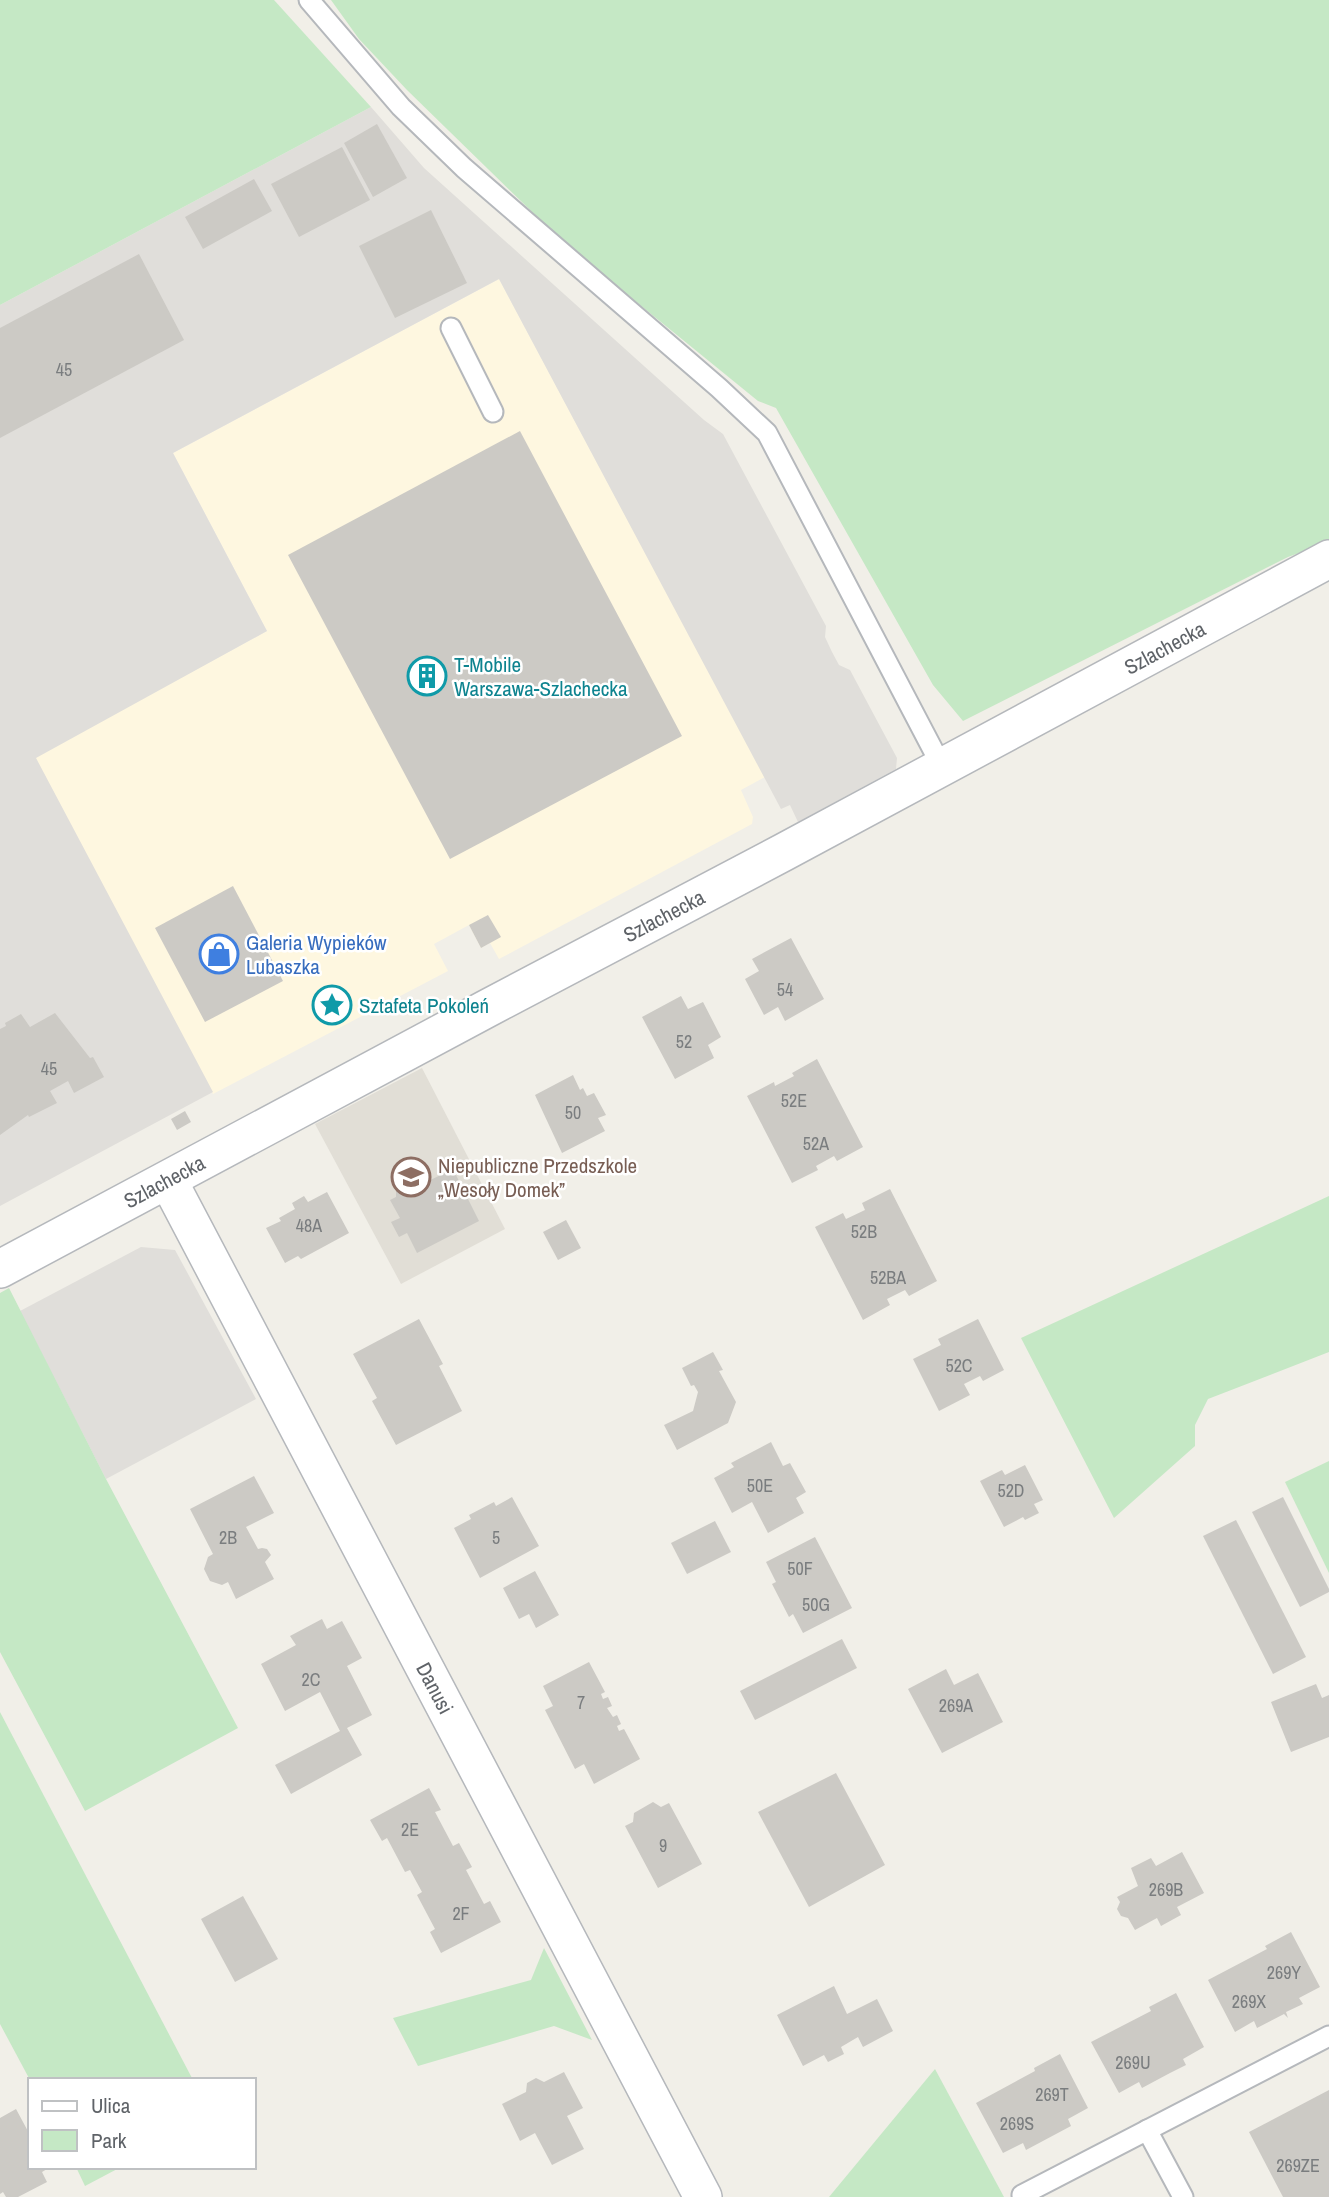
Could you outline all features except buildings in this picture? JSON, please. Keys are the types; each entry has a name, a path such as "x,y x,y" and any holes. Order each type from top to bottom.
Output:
{"street":[{"name":"Szlachecka","path":"0,1269 1329,559"},
{"name":"Danusi","path":"169,1180 703,2197"}],"lane":[{"path":"309,0 401,107 464,168 719,388 767,433 942,767"},
{"path":"451,328 493,412"},
{"path":"1021,2196 1329,2036"},
{"path":"1147,2130 1183,2197"}],"shaded area":[{"path":"371,107 424,168 704,420 723,434 826,626 825,637 832,652 839,665 850,670 897,758 896,769 798,822 790,805 781,809 499,279 173,453 267,631 36,758 213,1092 0,1206 0,305"},
{"path":"499,279 765,777 741,790 753,817 752,824 499,959 490,943 481,948 469,925 434,944 448,971 213,1094 35,757 267,631 173,453"},
{"name":"Niepubliczne Przedszkole „Wesoły Domek”","path":"422,1068 505,1229 401,1284 315,1124"},
{"path":"141,1247 175,1250 256,1399 106,1479 20,1311"}],"green space":[{"path":"0,0 274,0 371,107 0,305"},
{"path":"331,0 1329,0 1329,542 1288,557 963,721 933,685 776,408 758,401 565,244 407,90 359,39"},
{"path":"1329,1196 1329,1352 1208,1399 1195,1425 1195,1446 1114,1518 1021,1338"},
{"path":"9,1288 106,1479 238,1728 85,1811 0,1652 0,1293"},
{"path":"1329,1461 1329,1573 1285,1482"},
{"path":"0,1712 192,2078 29,2078 0,2024"},
{"path":"544,1948 592,2040 554,2026 418,2066 393,2018 531,1980"},
{"path":"935,2069 1004,2197 829,2197"},
{"path":"77,2169 117,2169 85,2186"}],"place":[{"name":"T-Mobile Warszawa-Szlachecka","path":"427,676"},
{"name":"Galeria Wypieków Lubaszka","path":"219,954"},
{"name":"Sztafeta Pokoleń","path":"332,1005"},
{"name":"Niepubliczne Przedszkole „Wesoły Domek”","path":"411,1177"}]}
